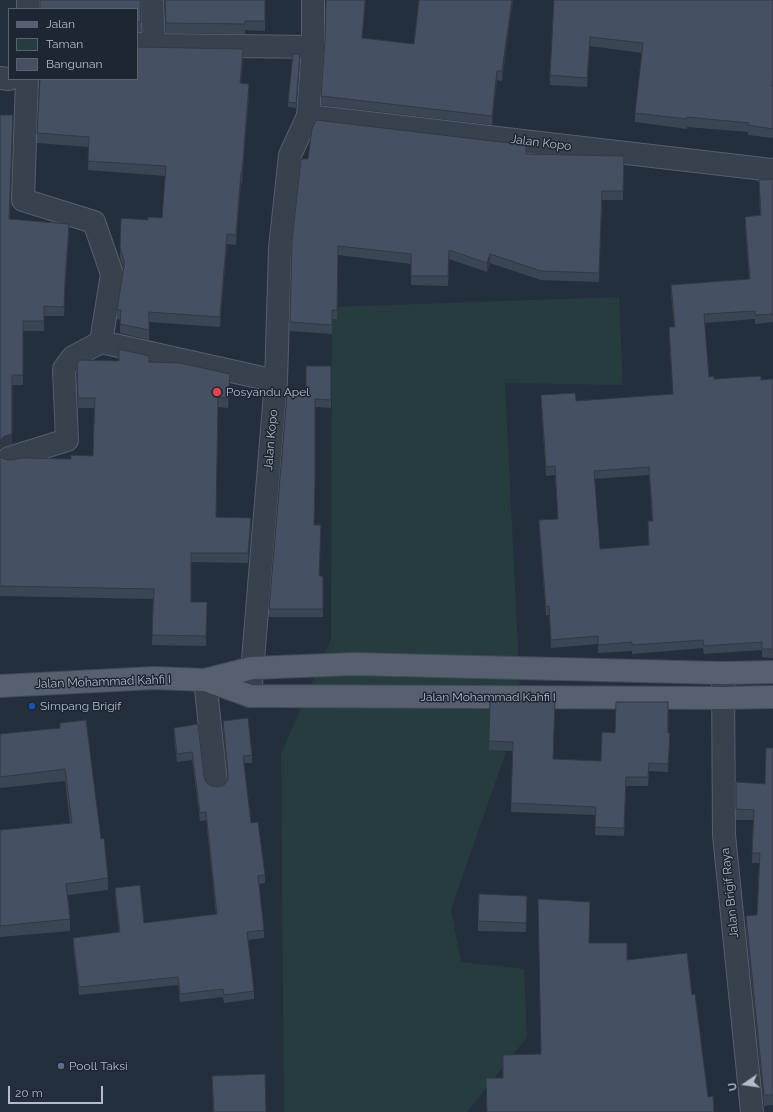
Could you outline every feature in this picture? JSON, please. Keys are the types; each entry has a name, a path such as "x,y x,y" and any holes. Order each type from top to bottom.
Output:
{"main road":[{"name":"Jalan Mohammad Kahfi I","path":"0,686 154,678 205,680 252,668 354,664 723,673 773,672"},
{"name":"Jalan Mohammad Kahfi I","path":"205,680 250,696 773,697"}],"street":[{"path":"152,0 146,45 313,47"},
{"name":"Jalan Kopo","path":"250,696 276,381 280,248 290,155 308,116 313,47 313,0"},
{"path":"19,80 23,200 94,222 112,274 101,342"},
{"name":"Jalan Kopo","path":"308,116 773,170"},
{"path":"9,458 67,440 64,369 74,357 101,342 276,381"},
{"name":"Jalan Brigif Raya","path":"723,673 724,835 752,1112"},
{"path":"205,680 216,783"}],"green space":[{"path":"619,297 623,385 505,383 521,709 451,909 461,962 524,969 527,1037 467,1112 284,1112 281,754 331,639 332,307"}],"building":[{"path":"40,0 140,0 141,22 138,22 138,8 40,8"},
{"path":"165,0 265,0 265,21 245,21 245,24 166,23"},
{"path":"326,0 365,0 362,38 414,44 419,0 512,0 502,71 497,71 492,116 321,96"},
{"path":"554,0 773,0 773,129 748,125 749,123 687,117 687,119 635,113 643,43 590,37 587,78 550,75"},
{"path":"138,47 243,49 240,83 249,84 242,173 236,235 227,234 220,317 149,312 149,330 120,324 121,310 117,310 124,266 124,260 120,248 121,218 148,220 148,217 162,218 166,166 88,161 89,137 37,133 40,80 138,80"},
{"path":"293,54 300,54 296,103 288,102"},
{"path":"0,115 13,115 9,219 69,224 64,307 44,306 44,321 23,321 23,375 12,375 12,434 5,436 0,440"},
{"path":"316,120 526,145 526,154 624,156 623,191 602,191 599,273 541,271 490,254 487,263 449,250 448,276 411,276 411,254 338,246 337,310 332,310 332,325 290,322 292,240 301,159 308,159 312,129"},
{"path":"773,179 773,314 755,315 755,311 704,314 709,377 714,376 714,379 761,376 761,380 773,379 773,649 762,649 762,642 704,646 703,640 632,645 632,642 598,645 598,636 551,640 549,606 546,607 539,520 558,519 555,466 546,467 541,395 575,393 576,401 673,394 669,327 675,327 671,285 750,279 745,217 761,215 759,180","holes":["649,467 653,521 648,521 649,545 600,549 594,471"]},
{"path":"119,349 149,356 149,362 180,363 230,374 228,398 218,397 216,517 251,518 248,553 191,553 191,602 207,602 206,636 152,635 154,589 0,586 0,457 7,460 13,460 21,458 71,459 71,455 93,456 95,398 78,398 77,363 79,360 119,361"},
{"path":"306,366 331,366 331,400 315,399 314,525 321,525 319,576 323,576 323,609 269,609 287,395 306,396"},
{"path":"490,701 555,701 553,759 601,761 602,732 615,733 616,702 668,702 668,733 670,733 668,764 649,763 648,777 626,777 624,828 595,827 596,807 511,803 513,742 489,741"},
{"path":"248,718 252,755 243,756 251,823 258,822 265,875 258,876 264,930 247,932 254,991 224,995 223,989 180,994 178,977 79,987 73,938 120,932 115,888 140,885 144,923 217,914 206,812 200,813 192,752 177,754 174,728 198,724 204,777 206,782 211,786 218,787 224,785 228,780 223,721"},
{"path":"86,720 101,839 104,838 108,878 66,884 70,919 0,926 0,830 72,823 65,769 0,777 0,734 60,728 60,723"},
{"path":"766,748 773,748 773,1095 764,1095 746,916 757,915 760,853 752,853 754,810 736,809 736,782 765,784"},
{"path":"479,894 527,896 526,923 478,921"},
{"path":"538,899 590,902 589,943 627,943 627,960 687,953 692,995 695,994 708,1097 713,1096 714,1112 487,1112 486,1078 503,1078 503,1055 541,1054"},
{"path":"265,1074 266,1112 214,1112 212,1076"}],"place":[{"name":"Posyandu Apel","path":"217,392"},
{"name":"Simpang Brigif","path":"32,706"},
{"name":"Pooll Taksi","path":"61,1066"}]}
